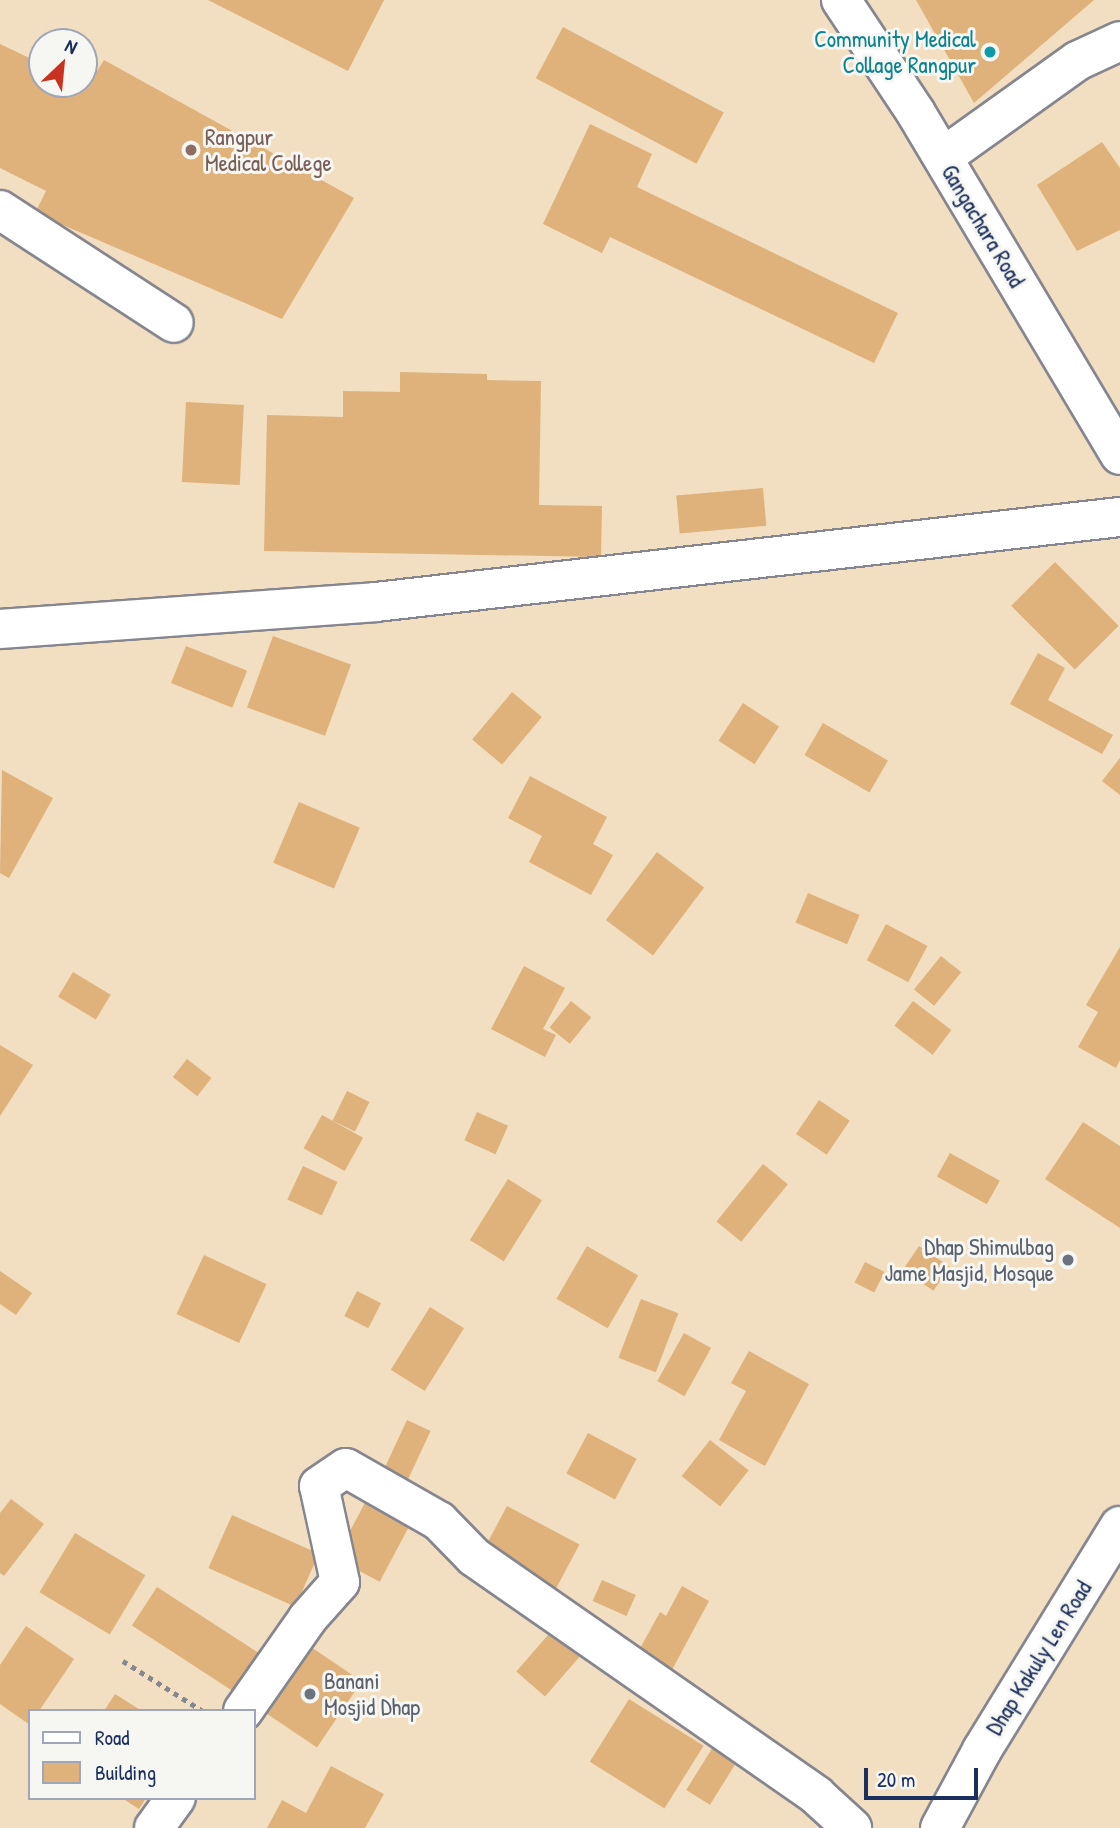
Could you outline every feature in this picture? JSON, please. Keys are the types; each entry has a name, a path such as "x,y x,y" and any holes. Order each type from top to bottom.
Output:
{"street":[{"name":"Gangachara Road","path":"841,0 943,158 1120,456"},
{"path":"943,158 1077,61 1120,41"},
{"path":"0,210 174,323"},
{"path":"0,629 376,602 1120,517"},
{"path":"244,1709 308,1618 340,1582 318,1486 346,1468 439,1521 474,1557 816,1795 852,1828"},
{"name":"Dhap Kakuly Len Road","path":"940,1828 982,1749 1120,1526"},
{"path":"154,1828 175,1800"}],"path":[{"path":"123,1661 200,1709"}],"building":[{"path":"208,0 384,0 348,71"},
{"name":"Community Medical Collage Rangpur","path":"916,0 1094,0 974,103"},
{"path":"563,27 724,112 696,164 536,78"},
{"path":"0,44 28,57 28,98 98,98 98,70 104,60 354,198 282,319 35,213 46,191 0,168"},
{"path":"590,124 652,154 637,187 898,313 874,363 610,237 602,253 543,224"},
{"path":"1102,142 1120,168 1120,230 1077,251 1037,185"},
{"path":"400,372 487,374 487,380 541,381 539,505 602,506 601,557 264,551 267,415 343,417 343,391 400,392"},
{"path":"186,402 244,405 240,485 182,482"},
{"path":"763,488 766,526 680,533 676,496"},
{"path":"1055,562 1119,626 1075,669 1011,606"},
{"path":"273,636 351,664 325,736 247,707"},
{"path":"186,646 247,671 232,708 171,683"},
{"path":"1038,653 1065,668 1048,700 1113,735 1102,754 1010,704"},
{"path":"512,692 542,717 502,765 472,739"},
{"path":"743,703 779,726 755,764 718,741"},
{"path":"823,723 888,760 869,793 804,755"},
{"path":"1120,758 1120,795 1102,781"},
{"path":"2,770 53,798 9,878 0,873"},
{"path":"530,776 607,817 593,844 613,855 591,895 529,862 542,836 508,818"},
{"path":"299,802 360,828 334,889 273,863"},
{"path":"657,852 704,888 653,955 606,920"},
{"path":"808,893 860,915 847,944 795,922"},
{"path":"886,924 927,946 908,982 867,960"},
{"path":"1120,947 1120,1060 1116,1068 1078,1047 1098,1012 1086,1005"},
{"path":"941,956 961,972 934,1006 914,989"},
{"path":"524,966 565,988 543,1029 556,1035 545,1057 491,1029"},
{"path":"73,972 111,995 96,1020 58,997"},
{"path":"571,1001 591,1017 570,1044 550,1027"},
{"path":"913,1001 951,1030 933,1055 894,1026"},
{"path":"0,1045 33,1065 0,1116"},
{"path":"187,1059 211,1078 197,1096 173,1077"},
{"path":"347,1091 369,1102 355,1132 333,1121"},
{"path":"819,1100 850,1121 827,1155 796,1134"},
{"path":"477,1112 508,1126 495,1154 464,1140"},
{"path":"322,1115 363,1138 345,1171 304,1148"},
{"path":"1083,1122 1120,1146 1120,1228 1045,1179"},
{"path":"950,1153 1000,1181 987,1204 937,1177"},
{"path":"763,1164 788,1184 741,1242 716,1222"},
{"path":"303,1166 337,1182 322,1216 287,1200"},
{"path":"508,1179 542,1200 504,1261 470,1240"},
{"path":"587,1246 638,1276 608,1328 556,1299"},
{"path":"919,1246 950,1267 933,1291 903,1270"},
{"path":"204,1255 267,1284 239,1343 177,1314"},
{"path":"865,1262 885,1272 874,1292 855,1282"},
{"path":"0,1271 32,1293 16,1315 0,1304"},
{"path":"357,1291 381,1303 368,1328 344,1316"},
{"path":"641,1299 678,1313 656,1372 618,1358"},
{"path":"430,1307 464,1328 425,1391 391,1370"},
{"path":"684,1333 711,1348 684,1396 657,1381"},
{"path":"749,1351 809,1384 765,1466 719,1440 746,1391 731,1383"},
{"path":"407,1420 431,1431 408,1479 385,1468"},
{"path":"588,1433 637,1459 615,1499 566,1474"},
{"path":"710,1440 749,1470 720,1506 682,1476"},
{"path":"11,1499 44,1524 4,1576 0,1573 0,1513"},
{"path":"367,1499 411,1522 380,1582 336,1558"},
{"path":"507,1506 579,1544 552,1596 480,1557"},
{"path":"232,1515 319,1554 295,1607 208,1568"},
{"path":"75,1533 145,1575 110,1634 39,1592"},
{"path":"602,1580 636,1595 626,1616 593,1601"},
{"path":"682,1586 709,1601 666,1681 632,1663 660,1612 666,1616"},
{"path":"157,1587 260,1654 235,1693 132,1626"},
{"path":"26,1626 74,1659 40,1709 28,1709 28,1724 0,1704 0,1665"},
{"path":"555,1627 584,1652 545,1696 516,1672"},
{"name":"Banani Mosjid Dhap","path":"302,1641 362,1681 317,1748 257,1707"},
{"path":"115,1694 139,1709 105,1709"},
{"path":"629,1699 704,1746 664,1808 590,1762"},
{"path":"718,1739 742,1754 710,1805 686,1790"},
{"path":"331,1766 384,1794 365,1828 267,1828 282,1800 306,1813"},
{"path":"125,1800 145,1800 139,1809"}],"place":[{"name":"Community Medical Collage Rangpur","path":"990,52"},
{"name":"Rangpur Medical College","path":"191,150"},
{"name":"Dhap Shimulbag Jame Masjid, Mosque","path":"1068,1260"},
{"name":"Banani Mosjid Dhap","path":"310,1694"}]}
